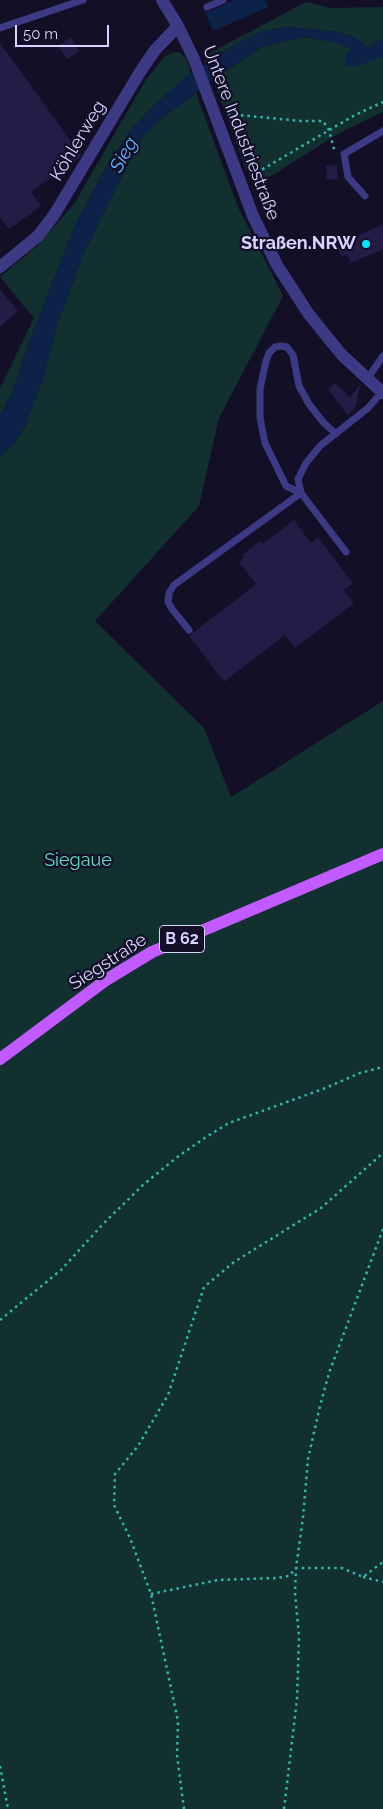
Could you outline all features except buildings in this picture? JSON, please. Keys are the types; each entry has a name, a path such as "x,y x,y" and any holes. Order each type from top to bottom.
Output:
{"main road":[{"name":"Siegstraße","path":"0,1059 106,980 152,952 383,854"}],"street":[{"name":"Untere Industriestraße","path":"162,0 178,26 194,59 240,183 266,244 289,285 328,338 382,393"},
{"name":"Köhlerweg","path":"0,267 38,236 54,215 140,72 155,50 178,26"}],"lane":[{"path":"0,28 83,0"},
{"path":"207,7 224,0"},
{"path":"364,196 348,176 344,154 383,131"},
{"path":"301,493 286,486 265,443 260,418 260,389 266,361 269,353 275,347 287,347 293,355 299,386 309,404 323,422 336,434"},
{"path":"367,379 383,356"},
{"path":"346,552 301,493 298,479 306,463 320,446 368,408 382,393"},
{"path":"189,630 168,602 169,592 174,586 301,493"}],"path":[{"path":"240,183 355,115 383,102"},
{"path":"226,114 301,121 323,121 329,130 331,144"},
{"path":"0,1320 61,1270 104,1223 143,1185 206,1137 230,1123 323,1089 360,1073 383,1067"},
{"path":"184,1809 177,1755 178,1721 151,1594 130,1538 114,1505 115,1474 138,1446 168,1394 204,1287 234,1262 321,1208 383,1153"},
{"path":"284,1809 297,1699 299,1636 295,1593 296,1568 308,1459 332,1365 383,1229"},
{"path":"363,1577 383,1562"},
{"path":"151,1594 218,1580 289,1576 296,1568 342,1568 363,1577 383,1582"},
{"path":"0,1766 8,1809"}],"green space":[{"path":"306,2 330,8 383,7 383,41 378,40 371,47 366,47 359,40 339,32 287,27 263,31 236,44 205,63 204,56"},
{"path":"303,37 335,42 352,49 370,60 383,57 383,112 341,132 258,184 252,168 246,170 213,79 261,47"},
{"path":"179,52 187,59 191,73 151,108 132,129 107,165 74,227 29,343 13,391 0,415 0,388 34,318 0,277 38,245 74,204 145,81 164,57 171,53"},
{"name":"Siegaue","path":"196,93 238,207 283,296 219,418 199,506 95,621 204,728 231,797 383,701 383,1809 0,1809 0,457 15,442 25,426 42,382 57,325 82,257 129,162 137,151 142,138 161,119"}],"water":[{"path":"234,0 265,0 268,7 213,31 205,13"},
{"name":"Sieg","path":"287,27 339,32 359,40 366,47 371,47 378,39 383,41 383,57 356,66 348,66 344,63 347,52 351,49 335,42 303,37 261,47 215,78 161,119 142,138 82,258 57,325 42,382 26,424 15,442 0,457 0,415 13,391 29,343 74,227 107,165 132,129 151,108 184,78 236,44 263,31"}],"place":[{"name":"Straßen.NRW","path":"366,244"}]}
